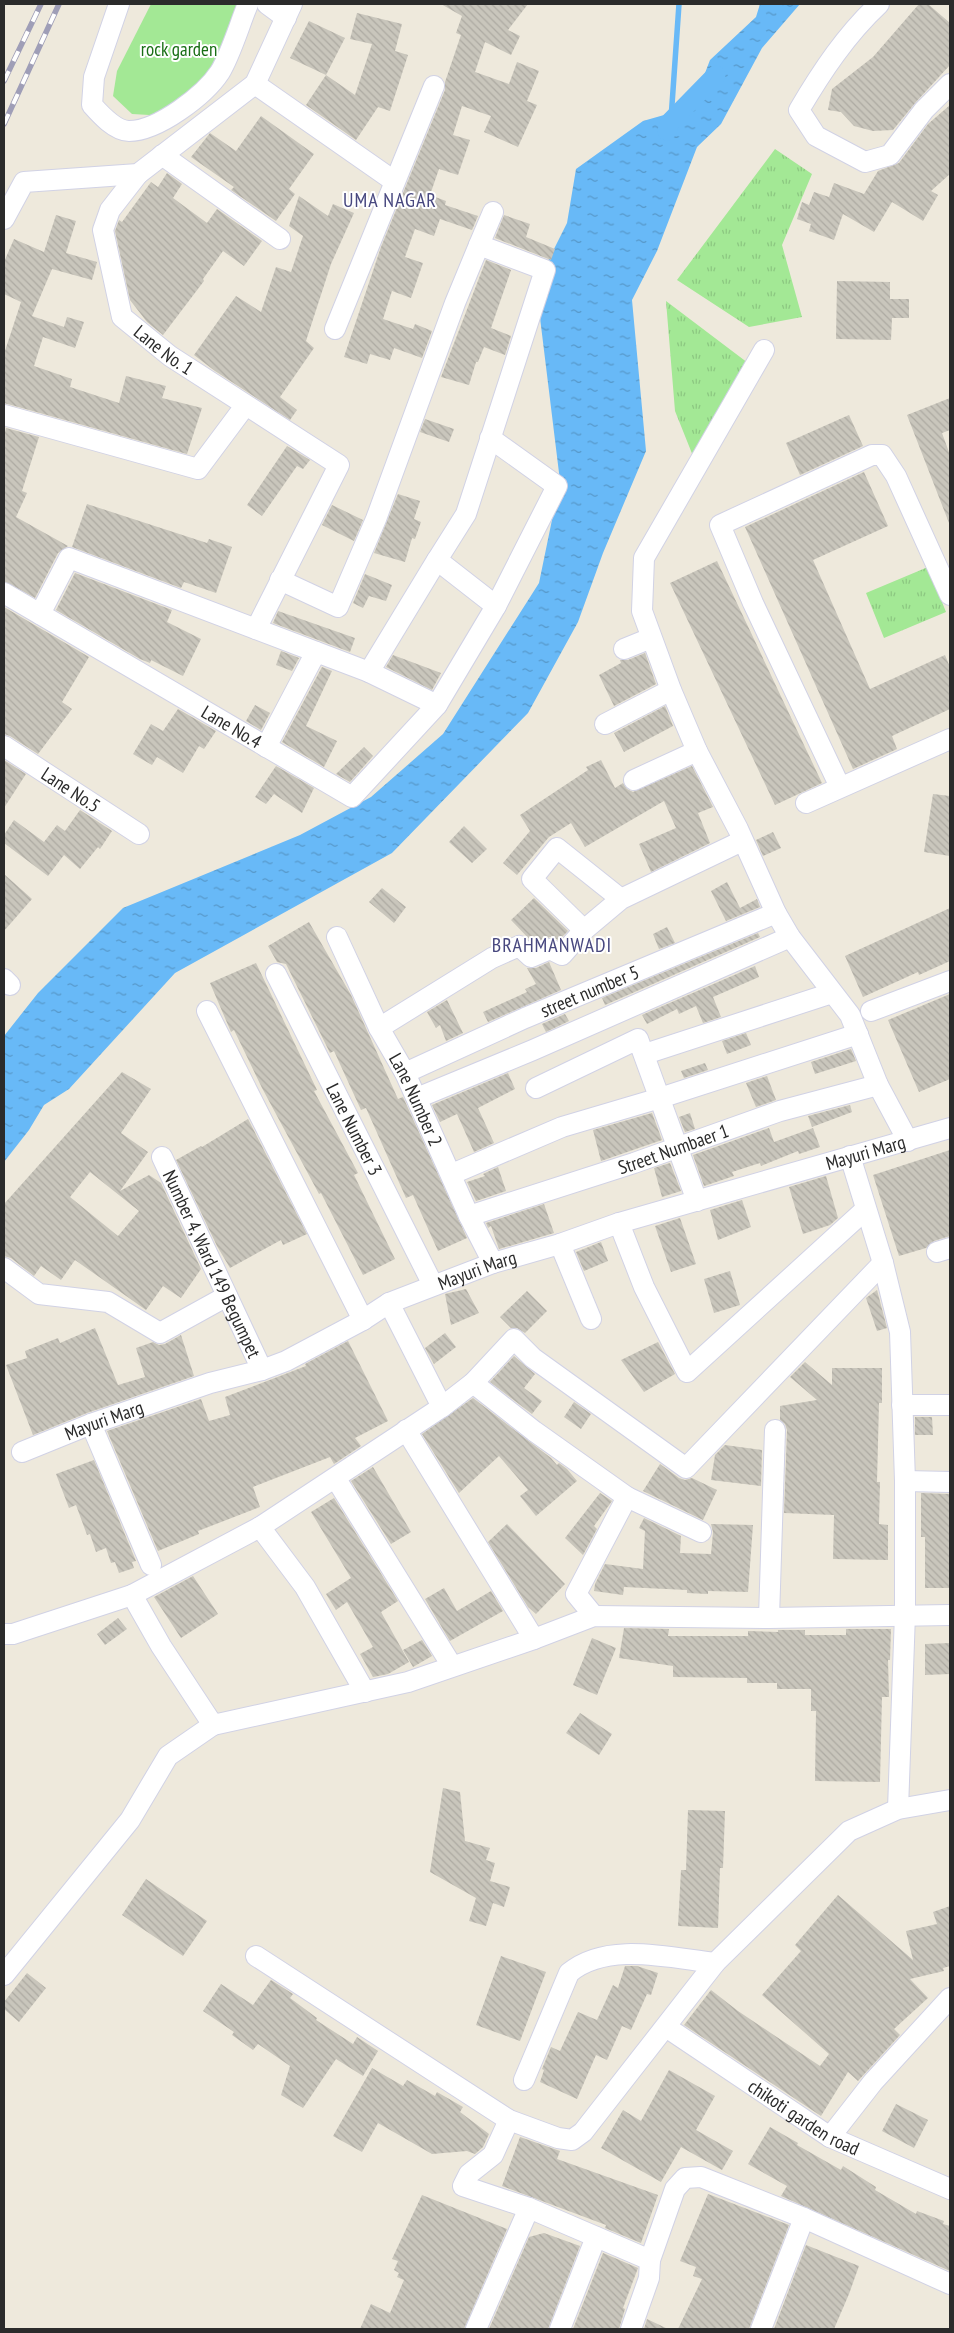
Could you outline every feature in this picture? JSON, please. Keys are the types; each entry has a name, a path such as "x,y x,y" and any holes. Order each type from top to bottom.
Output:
{"street":[{"path":"119,4 94,77 92,105 104,119 128,131 151,126 192,103 220,72 248,4"},
{"path":"267,4 289,11 255,84 394,181"},
{"path":"879,4 860,22 825,67 799,110 816,136 865,162 890,155 924,110 950,84"},
{"name":"Lane No. 1","path":"255,84 138,174 110,210 103,230 122,317 170,356 339,465 280,580"},
{"path":"335,329 434,86"},
{"path":"162,155 280,239"},
{"path":"4,218 24,182 138,174"},
{"path":"256,630 280,580 338,606 376,519 455,303 494,212"},
{"path":"369,672 466,514 545,270 479,245"},
{"path":"764,350 644,558 642,611 697,751 776,913 790,937 850,1015 878,1085 908,1141"},
{"path":"4,415 198,469 245,406"},
{"path":"40,614 69,558 369,672 437,705 496,606 556,486 490,438"},
{"path":"840,787 752,603 720,525 872,455 882,455 896,476 950,595"},
{"path":"437,560 496,606"},
{"name":"Lane No.4","path":"4,593 352,796 437,705"},
{"path":"624,649 651,638"},
{"path":"266,746 316,652"},
{"path":"605,724 672,690"},
{"path":"806,803 950,739"},
{"name":"Lane No.5","path":"4,746 139,834"},
{"path":"634,780 697,751"},
{"path":"379,1028 492,958 519,946 532,957 550,949 562,955 584,930 621,899 742,841"},
{"path":"584,930 532,879 557,848 621,899"},
{"name":"street number 5","path":"405,1073 525,1018 776,913"},
{"name":"Lane Number 2","path":"337,936 379,1028 405,1073 452,1174 469,1216 493,1263"},
{"path":"416,1098 542,1046 790,937"},
{"name":"Lane Number 3","path":"276,974 433,1285"},
{"path":"870,1011 949,985"},
{"path":"645,1054 832,994"},
{"path":"207,1011 363,1320"},
{"path":"452,1174 562,1127 660,1098 858,1034"},
{"path":"536,1088 638,1038 697,1201"},
{"name":"Street Numbaer 1","path":"469,1216 634,1162 780,1111 878,1085"},
{"name":"Mayuri Marg","path":"22,1452 91,1424 210,1383 262,1370 286,1361 363,1320 389,1303 493,1263 560,1244 619,1223 950,1128"},
{"path":"850,1156 865,1210 883,1263 900,1332 905,1481 905,1614 898,1809"},
{"name":"Number 4, Ward 149 Begumpet","path":"162,1157 262,1370"},
{"path":"619,1223 644,1287 687,1372 865,1210"},
{"path":"560,1244 591,1319"},
{"path":"4,1634 13,1634 132,1595 260,1527 336,1479 442,1407 473,1383 514,1339 533,1358 686,1468 883,1263"},
{"path":"4,1268 39,1294 108,1302 160,1333 227,1296"},
{"path":"389,1303 442,1407"},
{"path":"473,1383 534,1431 627,1497 701,1532"},
{"path":"902,1405 950,1405"},
{"path":"91,1424 151,1565"},
{"path":"406,1430 534,1640"},
{"path":"769,1618 774,1430"},
{"path":"336,1479 452,1666"},
{"path":"905,1481 950,1482"},
{"path":"594,1616 576,1594 627,1497"},
{"path":"260,1527 305,1587 365,1692"},
{"path":"132,1595 161,1646 213,1725"},
{"path":"4,1974 130,1820 168,1756 213,1725 408,1682 534,1640 594,1616 769,1618 905,1614 950,1615"},
{"path":"256,1956 509,2120 558,2138 572,2140 583,2132 715,1963 849,1831 898,1809 950,1800"},
{"path":"524,2080 569,1973 581,1963 621,1953 715,1963"},
{"path":"830,2137 873,2082 950,1998"},
{"name":"chikoti garden road","path":"666,2027 830,2137 950,2189"},
{"path":"509,2120 494,2153 469,2174 463,2186 529,2208 650,2260"},
{"path":"631,2329 649,2278 650,2260 675,2189 685,2178 701,2177 804,2218 950,2284"},
{"path":"476,2329 529,2208"},
{"path":"761,2329 804,2218"},
{"path":"560,2329 596,2237"}],"green space":[{"name":"rock garden","path":"151,4 240,4 223,71 167,116 132,114 113,96 117,71"},
{"path":"775,149 812,174 782,245 802,317 749,327 677,280"},
{"path":"666,301 748,363 693,456 675,411"},
{"path":"928,567 946,612 884,638 866,593"}],"water":[{"path":"760,4 800,4 762,48 721,124 697,147 657,251 632,300 646,451 603,553 578,622 528,713 392,853 175,973 69,1089 44,1105 29,1130 4,1162 4,1036 38,993 123,908 300,835 371,797 443,734 539,583 560,481 536,285 567,223 576,169 643,121 692,107 710,60 756,17"}],"building":[{"path":"441,4 528,4 508,30 520,36 511,55 485,42 475,72 509,84 517,62 539,71 527,101 537,105 518,147 484,132 491,116 462,106 453,135 470,140 458,175 439,169 430,195 446,201 445,205 478,216 472,230 440,219 434,236 415,229 405,257 423,263 411,298 392,291 383,319 413,329 415,324 432,331 422,358 394,348 390,360 370,354 367,364 344,357 381,247 445,90 445,82 461,35 456,33 462,16"},
{"path":"919,4 928,4 950,23 950,65 893,130 873,131 854,126 841,112 828,110 832,89 873,57"},
{"path":"357,13 402,24 395,51 408,55 390,111 378,107 356,140 306,105 326,75 355,95 372,44 350,39"},
{"path":"309,21 345,38 326,75 290,58"},
{"path":"950,105 950,174 931,191 938,195 923,221 892,202 874,232 843,214 834,240 809,231 811,224 797,219 802,202 809,205 814,192 829,197 834,183 864,194 878,171 899,163 928,124"},
{"path":"261,116 314,154 289,189 295,194 276,221 231,190 234,187 191,157 210,133 236,151"},
{"path":"167,173 182,184 173,198 207,223 217,209 262,241 244,266 223,251 203,279 204,281 163,335 147,322 130,300 115,231 119,220 122,222 151,182 158,187"},
{"path":"299,196 328,216 333,204 354,213 331,264 306,341 314,348 280,397 297,410 290,420 194,355 236,296 261,312 276,267 291,272 303,236 289,226"},
{"path":"56,215 76,221 66,253 97,262 92,280 52,269 32,316 64,327 67,317 84,322 75,348 43,337 34,366 72,379 70,387 119,403 126,376 166,386 162,398 202,408 187,454 4,403 4,354 21,302 4,294 4,262 14,239 44,252"},
{"path":"504,215 530,224 526,237 555,249 551,260 495,238"},
{"path":"486,260 511,270 491,328 511,336 505,355 484,347 478,362 476,362 469,385 441,377"},
{"path":"837,281 890,282 890,299 909,299 909,318 892,318 891,340 836,339"},
{"path":"950,398 950,430 942,433 950,455 949,523 907,415"},
{"path":"849,415 863,446 800,475 786,443"},
{"path":"425,419 454,429 449,442 420,432"},
{"path":"6,428 39,437 22,491 27,493 16,517 68,546 58,553 35,598 4,581 4,436"},
{"path":"287,446 310,460 303,469 297,466 262,516 247,505"},
{"path":"864,472 888,526 813,560 870,689 945,655 950,667 950,709 892,736 897,749 853,769 745,527"},
{"path":"398,494 420,501 414,519 421,522 415,539 412,538 405,562 374,553"},
{"path":"87,504 207,543 209,539 232,547 216,593 184,582 181,588 72,547"},
{"path":"332,505 363,520 354,541 322,525"},
{"path":"717,561 822,783 775,805 670,583"},
{"path":"75,573 172,610 167,622 201,639 183,676 151,660 150,663 140,659 56,610"},
{"path":"365,574 392,585 386,601 369,596 363,608 353,603"},
{"path":"4,607 89,657 62,702 72,709 38,754 4,734"},
{"path":"278,611 355,638 350,652 273,623"},
{"path":"281,651 299,658 292,671 276,665"},
{"path":"645,653 656,684 614,706 599,675 621,663 620,660 628,660"},
{"path":"393,655 441,673 432,690 386,667"},
{"path":"322,667 332,671 306,726 337,741 324,767 282,742"},
{"path":"255,705 270,713 261,730 246,721"},
{"path":"665,706 673,726 624,752 614,733"},
{"path":"178,709 216,731 204,749 199,746 183,773 157,757 152,765 133,754 151,724 163,731"},
{"path":"364,747 373,756 350,782 336,774"},
{"path":"4,760 26,774 4,808"},
{"path":"601,760 615,788 623,783 627,789 633,792 692,766 713,807 698,813 710,843 651,872 639,844 676,828 664,801 585,847 571,823 549,837 517,875 503,863 530,831 520,815 588,770 586,767"},
{"path":"276,766 314,788 302,813 274,794 266,804 255,797"},
{"path":"933,794 950,796 950,856 924,852"},
{"path":"80,810 112,831 100,849 98,847 80,869 64,855 48,876 4,843 4,835 14,820 44,842 57,825 65,831"},
{"path":"464,826 487,849 472,863 449,842"},
{"path":"773,832 781,848 763,856 756,840"},
{"path":"4,874 32,899 4,931"},
{"path":"727,882 740,908 757,899 760,907 726,921 711,891"},
{"path":"382,888 406,907 394,923 369,902"},
{"path":"534,898 568,931 559,940 550,937 533,943 511,920"},
{"path":"950,908 950,961 919,975 918,972 863,997 845,956"},
{"path":"309,922 351,995 398,1099 403,1097 467,1238 438,1251 413,1195 406,1198 366,1108 361,1110 334,1051 330,1053 286,964 277,962 268,946"},
{"path":"667,927 675,943 659,949 653,934"},
{"path":"758,933 760,937 605,1005 602,998"},
{"path":"549,962 561,990 488,1022 483,1012 527,992 525,989 536,984 527,968 536,968"},
{"path":"256,963 317,1090 314,1091 358,1173 354,1175 395,1259 363,1275 321,1193 319,1194 262,1088 234,1030 231,1032 210,983"},
{"path":"755,966 759,977 713,997 721,1017 703,1023 696,1006 679,1014 677,1009 647,1024 642,1015"},
{"path":"950,994 950,1079 919,1092 888,1020"},
{"path":"447,1000 463,1033 446,1041 440,1025 436,1028 427,1012"},
{"path":"565,1014 569,1021 546,1032 542,1024"},
{"path":"746,1033 751,1045 727,1054 722,1041"},
{"path":"851,1049 856,1061 815,1074 811,1062"},
{"path":"705,1063 708,1070 684,1078 681,1071"},
{"path":"122,1072 151,1089 121,1133 148,1152 120,1191 149,1175 161,1183 201,1269 181,1298 163,1286 146,1310 75,1260 61,1280 41,1266 34,1276 11,1258 4,1256 4,1204","holes":["90,1172 139,1211 118,1236 70,1197"]},
{"path":"508,1073 515,1089 478,1108 494,1143 474,1152 457,1114 440,1122 432,1105"},
{"path":"767,1076 776,1100 756,1107 746,1083"},
{"path":"850,1105 852,1112 812,1127 808,1116"},
{"path":"652,1113 662,1140 601,1161 593,1130"},
{"path":"690,1113 695,1129 685,1132 679,1117"},
{"path":"248,1119 307,1234 283,1245 281,1240 230,1268 217,1246 176,1160 202,1147"},
{"path":"769,1128 774,1142 813,1128 820,1147 799,1154 798,1151 761,1166 760,1163 732,1172 734,1176 704,1186 693,1155"},
{"path":"950,1150 950,1236 934,1241 926,1248 899,1256 873,1175"},
{"path":"670,1163 681,1191 662,1197 654,1168"},
{"path":"498,1167 506,1191 476,1201 467,1182 485,1176 483,1174"},
{"path":"826,1176 838,1218 830,1225 803,1234 789,1187"},
{"path":"742,1200 751,1227 718,1240 710,1210"},
{"path":"544,1204 554,1233 499,1249 491,1226 488,1228 486,1223"},
{"path":"680,1218 696,1264 671,1272 655,1226"},
{"path":"601,1242 608,1261 584,1271 576,1252"},
{"path":"730,1271 740,1305 714,1313 704,1279"},
{"path":"466,1289 479,1313 451,1325 445,1294"},
{"path":"877,1290 887,1328 877,1331 866,1298"},
{"path":"527,1291 547,1311 525,1333 517,1328 511,1328 500,1317"},
{"path":"95,1328 118,1385 145,1377 136,1348 153,1342 159,1345 165,1344 181,1335 194,1376 87,1413 33,1435 6,1365 27,1358 25,1351 58,1338 60,1343"},
{"path":"445,1333 456,1347 434,1364 425,1348"},
{"path":"348,1341 388,1421 355,1438 361,1446 334,1464 330,1457 253,1487 260,1507 198,1531 199,1534 158,1551 107,1431 201,1399 209,1421 230,1415 225,1397 306,1366 305,1364"},
{"path":"658,1342 675,1374 644,1392 621,1360"},
{"path":"514,1356 535,1374 524,1388 542,1401 532,1414 490,1382"},
{"path":"805,1362 832,1385 832,1368 882,1368 882,1403 879,1403 877,1482 880,1482 879,1524 888,1525 888,1560 833,1559 834,1515 784,1513 787,1430 785,1424 780,1420 780,1406 817,1400 790,1377"},
{"path":"473,1398 551,1458 557,1465 559,1463 567,1469 577,1481 536,1516 520,1496 528,1490 499,1456 459,1493 422,1434"},
{"path":"574,1402 591,1414 581,1429 564,1417"},
{"path":"915,1417 932,1417 933,1435 915,1435"},
{"path":"725,1445 762,1450 761,1486 711,1480 715,1455"},
{"path":"94,1460 136,1561 132,1562 134,1568 119,1573 115,1562 111,1563 106,1548 96,1552 90,1534 87,1535 76,1505 69,1508 56,1474"},
{"path":"660,1464 679,1478 685,1480 692,1478 717,1490 703,1520 643,1491"},
{"path":"373,1467 411,1532 391,1544 351,1481"},
{"path":"600,1493 612,1501 594,1526 597,1529 583,1555 565,1538"},
{"path":"921,1493 950,1494 950,1588 925,1588 925,1537 921,1537"},
{"path":"334,1498 398,1601 381,1612 409,1662 388,1674 373,1677 360,1654 373,1647 347,1602 336,1610 326,1594 351,1578 311,1512"},
{"path":"644,1518 681,1536 680,1553 711,1554 713,1532 711,1524 753,1525 748,1592 708,1591 708,1594 687,1593 687,1590 624,1587 623,1595 594,1591 595,1584 605,1564 643,1569 645,1531 639,1528"},
{"path":"507,1524 565,1584 536,1614 528,1607 488,1542"},
{"path":"193,1576 218,1614 181,1638 154,1597"},
{"path":"444,1588 457,1611 491,1591 503,1611 450,1641 425,1599"},
{"path":"118,1618 127,1629 105,1645 97,1634"},
{"path":"624,1628 669,1629 668,1636 748,1636 748,1631 778,1632 778,1630 805,1630 805,1635 846,1635 846,1629 891,1629 890,1660 888,1660 889,1697 882,1697 880,1782 815,1781 816,1711 811,1711 811,1689 777,1689 777,1683 747,1683 747,1678 673,1677 673,1666 619,1658"},
{"path":"592,1638 616,1648 597,1695 573,1685"},
{"path":"422,1640 432,1656 413,1667 403,1650"},
{"path":"950,1643 950,1674 925,1675 925,1644"},
{"path":"580,1713 612,1734 599,1755 566,1733"},
{"path":"443,1788 460,1792 465,1841 490,1848 486,1860 495,1863 490,1881 510,1887 504,1907 493,1903 486,1926 469,1921 476,1898 430,1872"},
{"path":"688,1810 725,1811 723,1868 720,1868 718,1928 678,1926 681,1870 686,1870"},
{"path":"146,1879 207,1921 183,1956 122,1915"},
{"path":"838,1895 913,1960 906,1931 937,1924 933,1912 950,1906 950,1966 943,1968 944,1971 910,1979 928,1998 894,2029 900,2035 858,2081 848,2072 821,2116 684,2025 711,1990 738,2011 820,2066 829,2054 762,1995 801,1951 795,1945"},
{"path":"501,1956 546,1972 520,2041 476,2025"},
{"path":"625,1966 637,1966 658,1973 651,1995 647,1994 631,2030 622,2026 607,2060 596,2055 577,2099 540,2082 544,2070 542,2069 551,2047 560,2051 578,2012 597,2020 613,1985 618,1988"},
{"path":"27,1973 46,1988 19,2022 4,2009 4,2002"},
{"path":"271,1980 293,1994 290,1998 317,2018 316,2020 353,2044 357,2037 378,2051 363,2076 336,2059 303,2108 281,2095 290,2066 258,2044 253,2050 232,2035 234,2032 203,2011 221,1984 253,2005"},
{"path":"372,2068 403,2086 407,2080 435,2096 437,2092 463,2107 460,2112 489,2134 483,2147 475,2154 467,2151 432,2154 378,2123 362,2152 333,2136"},
{"path":"669,2070 715,2096 696,2130 733,2151 722,2170 681,2147 661,2182 601,2148 623,2110 641,2121"},
{"path":"896,2104 928,2120 914,2148 882,2131"},
{"path":"770,2127 841,2170 843,2166 876,2187 875,2190 916,2214 917,2211 944,2221 943,2224 950,2226 950,2271 781,2196 787,2186 748,2164"},
{"path":"520,2137 560,2151 557,2159 658,2195 641,2243 605,2228 606,2225 502,2186"},
{"path":"708,2194 789,2225 749,2329 678,2329 702,2279 693,2276 696,2267 680,2261"},
{"path":"422,2195 507,2229 464,2329 360,2329 371,2304 390,2313 404,2280 397,2277 399,2273 394,2270 398,2261 392,2259"},
{"path":"544,2233 580,2246 548,2329 489,2329 529,2237"},
{"path":"806,2245 859,2266 849,2294 834,2329 774,2329"},
{"path":"603,2253 638,2268 623,2308 625,2309 619,2329 573,2329"},
{"path":"647,2319 668,2329 644,2329"}],"waterway":[{"path":"671,119 679,4"},
{"path":"667,131 670,122 716,75"}],"railway":[{"path":"4,81 41,4"},
{"path":"4,124 59,4"}],"district":[{"name":"UMA NAGAR","path":"390,200"},
{"name":"BRAHMANWADI","path":"552,945"}]}
